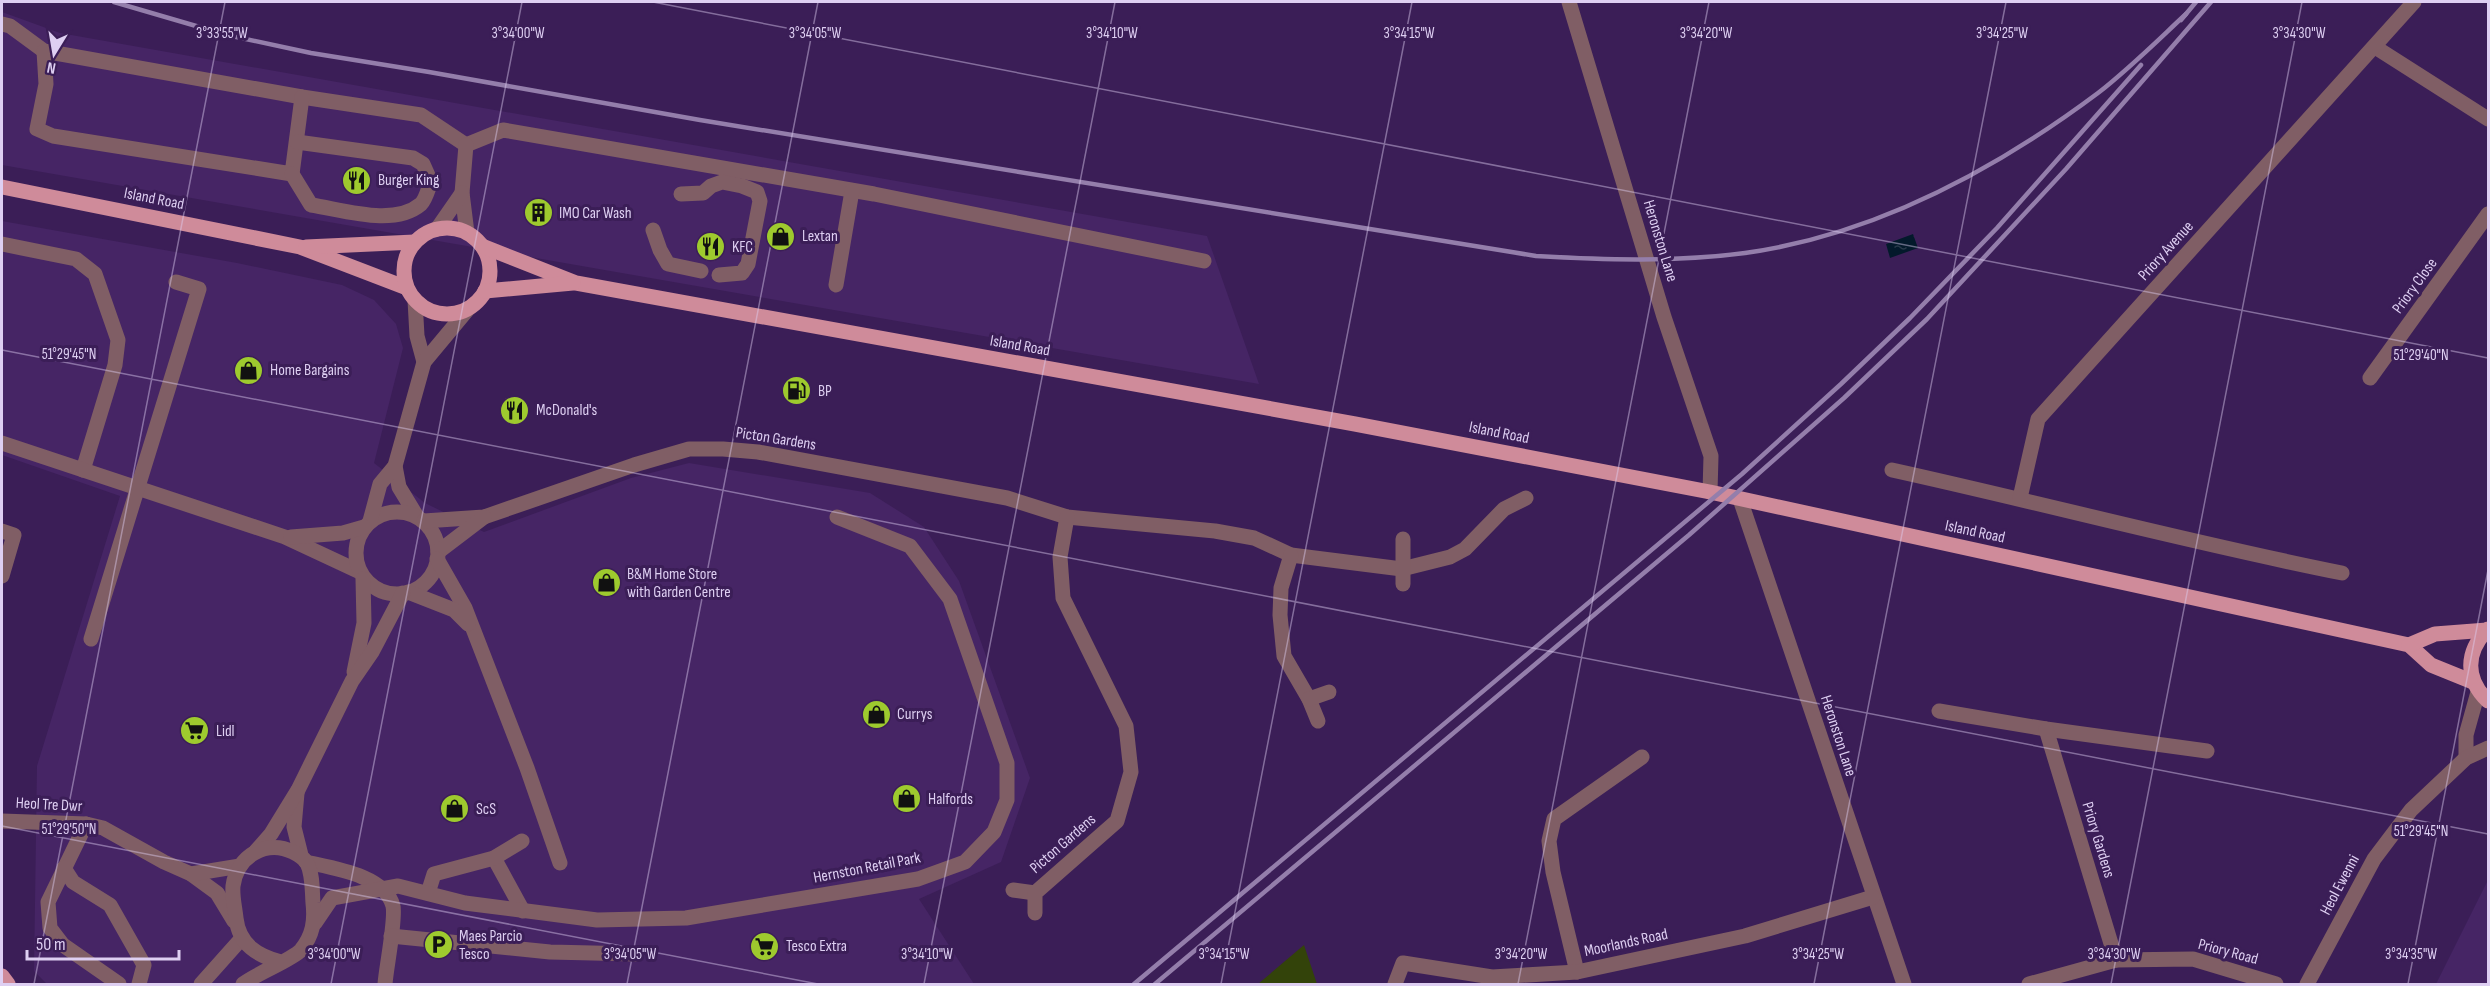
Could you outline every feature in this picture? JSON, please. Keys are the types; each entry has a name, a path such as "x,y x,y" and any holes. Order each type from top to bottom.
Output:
{"main road":[{"name":"Island Road","path":"2,187 300,247"},
{"path":"411,294 404,269 407,254 415,242 437,229 453,229 467,233 482,246 576,283"},
{"path":"300,247 415,242"},
{"path":"300,247 411,294 429,311 443,315 455,314 469,308 485,291 490,272 482,246"},
{"name":"Island Road","path":"576,283 1355,424 1710,492 2409,645 2431,665 2480,692"},
{"path":"485,291 576,283"},
{"path":"2409,645 2435,634 2488,630"},
{"path":"2480,692 2470,667 2473,650 2488,630"},
{"path":"2,976 8,984"}],"street":[{"name":"Heronston Lane","path":"1569,2 1664,317 1711,456 1710,492"},
{"name":"Priory Avenue","path":"2020,498 2038,419 2414,2"},
{"path":"2,24 10,26 44,51 302,98 421,115 466,145"},
{"path":"2375,47 2488,119"},
{"path":"44,51 46,84 37,129 52,136 292,174"},
{"path":"297,142 413,158 423,164 431,182 423,202 402,215 387,217 311,205 292,174 302,98"},
{"path":"466,145 503,130 852,191 1204,261"},
{"path":"466,145 462,193 467,233"},
{"path":"681,194 703,193 722,182 757,192 760,201 748,264 742,273 731,276 719,275"},
{"path":"836,285 852,191"},
{"path":"437,229 462,193"},
{"name":"Priory Close","path":"2370,378 2488,214"},
{"path":"653,230 668,264 702,271"},
{"path":"2,244 76,259 95,274 118,340 115,365 83,470"},
{"path":"91,639 199,289 176,282"},
{"path":"411,294 417,336 424,362"},
{"path":"352,681 364,622 362,575 355,555 356,542 367,524 381,484 395,466 424,362 469,308"},
{"path":"2,443 285,537 362,575 377,588 391,593 405,593 454,610 472,628"},
{"name":"Picton Gardens","path":"420,518 484,517 667,455 688,449 723,448 758,452 1007,498 1068,517 1215,531 1254,538 1291,555 1403,576"},
{"path":"395,466 399,487 436,538 438,556 465,608 527,768 560,863"},
{"path":"1892,470 2020,498 2278,561 2342,573"},
{"path":"1403,539 1403,576 1465,549 1504,509 1526,498"},
{"name":"Heronston Lane","path":"1740,499 1904,984"},
{"path":"285,537 343,533 367,524 384,513 398,511 420,518"},
{"name":"Picton Gardens","path":"438,556 484,517"},
{"name":"Hernston Retail Park","path":"243,984 300,952 315,923 332,898 398,886 465,903 597,920 686,918 918,879 965,862 994,832 1007,800 1007,763 950,599 910,546 837,517"},
{"name":"Picton Gardens","path":"1035,913 1035,893 1117,820 1131,772 1126,726 1063,598 1060,557 1068,517"},
{"path":"2,531 14,536 2,576"},
{"path":"1291,555 1281,588 1280,615 1284,656 1309,699 1318,721"},
{"path":"281,962 263,957 252,950 239,932 233,887 240,866 271,834 298,790 352,681 372,652 405,593 425,582 433,573 438,556"},
{"path":"1309,699 1329,692"},
{"path":"2466,758 2466,735 2480,692"},
{"path":"1940,711 2046,729 2207,751"},
{"name":"Priory Gardens","path":"2046,729 2116,960"},
{"name":"Heol Ewenni","path":"2307,984 2374,859 2411,810 2466,758 2488,748"},
{"path":"1577,972 1553,872 1549,840 1554,819 1642,757"},
{"path":"298,790 294,827 311,876 315,923"},
{"name":"Heol Tre Dwr","path":"2,821 86,824 103,828 164,862 191,873 217,893 239,932"},
{"path":"86,824 48,902 50,928 63,945 119,984"},
{"path":"428,893 434,874 494,858 522,841"},
{"path":"254,853 269,846 283,847 303,858 362,876 383,890 393,906 385,984"},
{"path":"494,858 524,911"},
{"path":"191,873 240,866"},
{"path":"64,868 73,882 110,905 144,965 139,984"},
{"name":"Picton Gardens","path":"1013,890 1035,893"},
{"name":"Moorlands Road","path":"1395,984 1403,963 1492,977 1577,972 1745,936 1873,897"},
{"path":"201,984 239,932"},
{"path":"391,936 550,952 635,954"},
{"name":"Priory Road","path":"2029,984 2116,960 2193,959 2276,984"}],"shaded area":[{"path":"2,12 60,33 1207,236 1259,384 2,165"},
{"path":"2,221 237,263 342,285 374,300 396,324 403,348 374,463 425,503 484,532 631,478 689,463 870,493 924,527 959,581 1030,778 1001,862 919,899 974,984 47,984 34,971 37,766 120,496 2,455"},
{"path":"2488,880 2488,984 2436,984"}],"green space":[{"path":"1304,945 1317,984 1258,984"}],"water":[{"path":"1913,234 1918,248 1890,258 1886,244"}],"railway":[{"path":"114,2 227,35 311,53 700,120 1536,256 1640,259 1719,256 1793,244 1886,215 1931,195 1975,173 2059,121 2109,84 2186,14"},
{"path":"2181,20 2196,2"},
{"path":"1155,984 1689,535 1844,398 1927,319 2066,169 2211,2"},
{"path":"1134,984 1742,474 1841,384 1910,318 1997,228 2141,65"}],"place":[{"name":"Burger King","path":"357,180"},
{"name":"IMO Car Wash","path":"538,213"},
{"name":"Lextan","path":"781,236"},
{"name":"KFC","path":"711,247"},
{"name":"Home Bargains","path":"249,370"},
{"name":"BP","path":"797,391"},
{"name":"McDonald's","path":"515,410"},
{"name":"B&M Home Store with Garden Centre","path":"606,583"},
{"name":"Currys","path":"876,714"},
{"name":"Lidl","path":"195,731"},
{"name":"Halfords","path":"907,799"},
{"name":"ScS","path":"455,809"},
{"name":"Maes Parcio Tesco","path":"438,945"},
{"name":"Tesco Extra","path":"765,946"}]}
